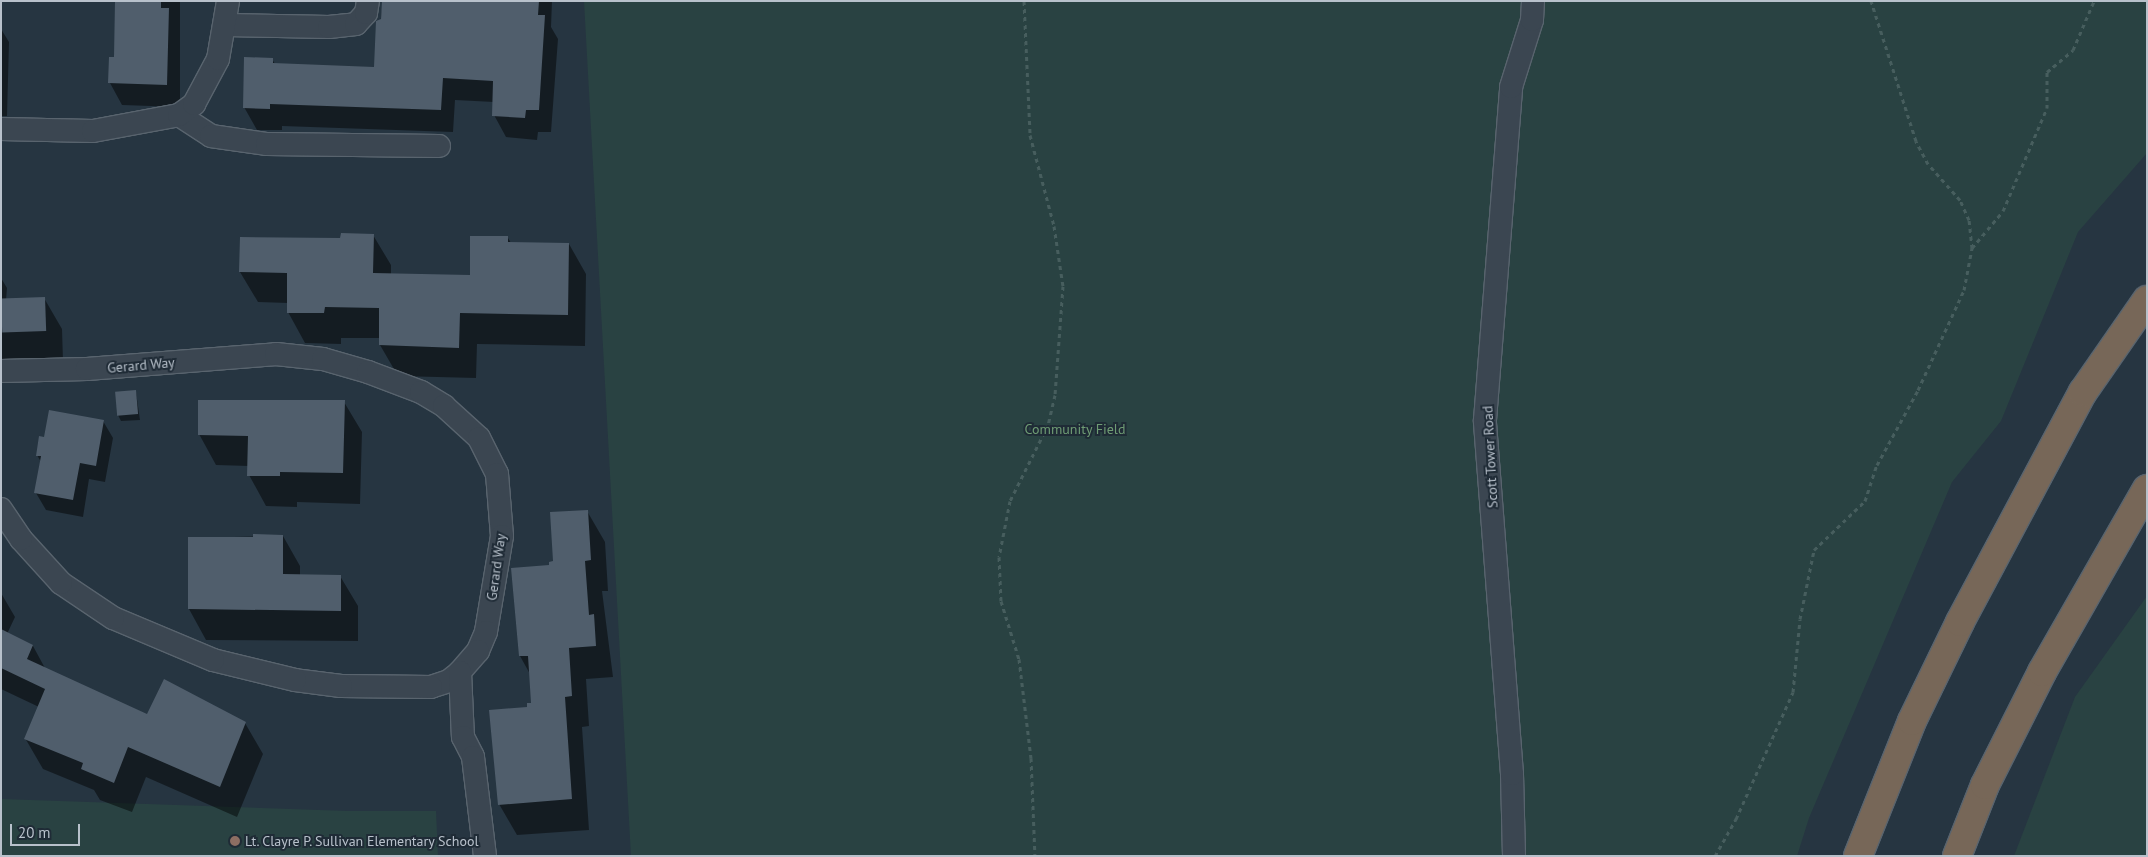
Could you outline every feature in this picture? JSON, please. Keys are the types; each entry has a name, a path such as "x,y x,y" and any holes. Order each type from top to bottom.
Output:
{"highway":[{"path":"1858,856 1912,720 1960,622 2083,392 2147,300"},
{"path":"1957,856 1985,785 2104,558 2147,489"},
{"path":"2104,558 2147,502"}],"street":[{"path":"1,129 93,131 179,115 194,104 218,59 226,25 228,1"},
{"path":"226,25 329,27 356,24 366,13 368,1"},
{"name":"Scott Tower Road","path":"1514,856 1512,774 1486,420 1511,87 1532,20 1533,1"},
{"path":"179,115 211,136 267,144 440,146"},
{"name":"Gerard Way","path":"1,371 87,369 251,356 300,355 346,365 395,381 444,406 479,438 491,458 502,509 501,545 486,632 478,650 460,672 449,681 430,686 342,686 250,670 177,647 114,618 61,583 26,544 1,509"},
{"path":"460,672 463,737 473,757 485,856"}],"path":[{"path":"1024,1 1030,135 1054,226 1063,286 1055,395 1048,425 1010,501 999,557 1001,601 1019,660 1028,738 1035,856"},
{"path":"1715,856 1736,819 1793,692 1800,619 1814,550 1865,500 1877,465 1918,390 1964,290 1972,248 1969,220 1960,200 1928,164 1916,141 1870,1"},
{"path":"1972,248 2003,211 2047,108 2047,72 2073,50 2094,1"}],"green space":[{"name":"Community Field","path":"584,1 2147,1 2147,153 2078,232 2001,421 1952,482 1809,818 1797,856 631,856"},
{"path":"2147,596 2147,856 2014,856 2075,697"},
{"name":"Lt. Clayre P. Sullivan Elementary School","path":"1,799 348,811 436,811 438,856 1,856"}],"building":[{"path":"115,1 161,1 161,8 169,8 167,85 108,83 109,57 114,57"},
{"path":"382,1 539,1 538,15 545,15 539,110 526,110 525,118 492,116 493,81 443,78 441,110 270,104 270,109 243,108 244,57 273,58 273,63 374,67 376,21 381,19"},
{"path":"341,233 374,234 373,273 470,275 470,236 508,236 508,242 569,243 568,315 460,313 459,348 379,345 379,308 325,307 324,313 287,313 287,273 239,272 240,237 340,238"},
{"path":"45,297 46,331 2,333 1,299"},
{"path":"136,390 138,414 117,416 115,392"},
{"path":"198,400 345,400 343,473 280,472 280,476 247,476 248,436 198,435"},
{"path":"49,410 104,420 96,466 80,463 73,500 34,493 41,456 36,456 39,436 44,437"},
{"path":"588,510 591,560 585,561 589,615 594,614 596,646 569,648 572,696 565,697 572,799 498,805 489,710 527,707 527,703 531,703 528,656 519,656 511,568 549,565 549,562 553,561 550,512"},
{"path":"253,534 283,535 283,574 341,575 341,611 188,609 188,537 253,537"},
{"path":"1,629 33,645 27,659 147,714 164,679 246,722 220,787 128,747 114,783 81,769 83,763 24,739 45,689 1,668"}],"place":[{"name":"Lt. Clayre P. Sullivan Elementary School","path":"235,841"}]}
